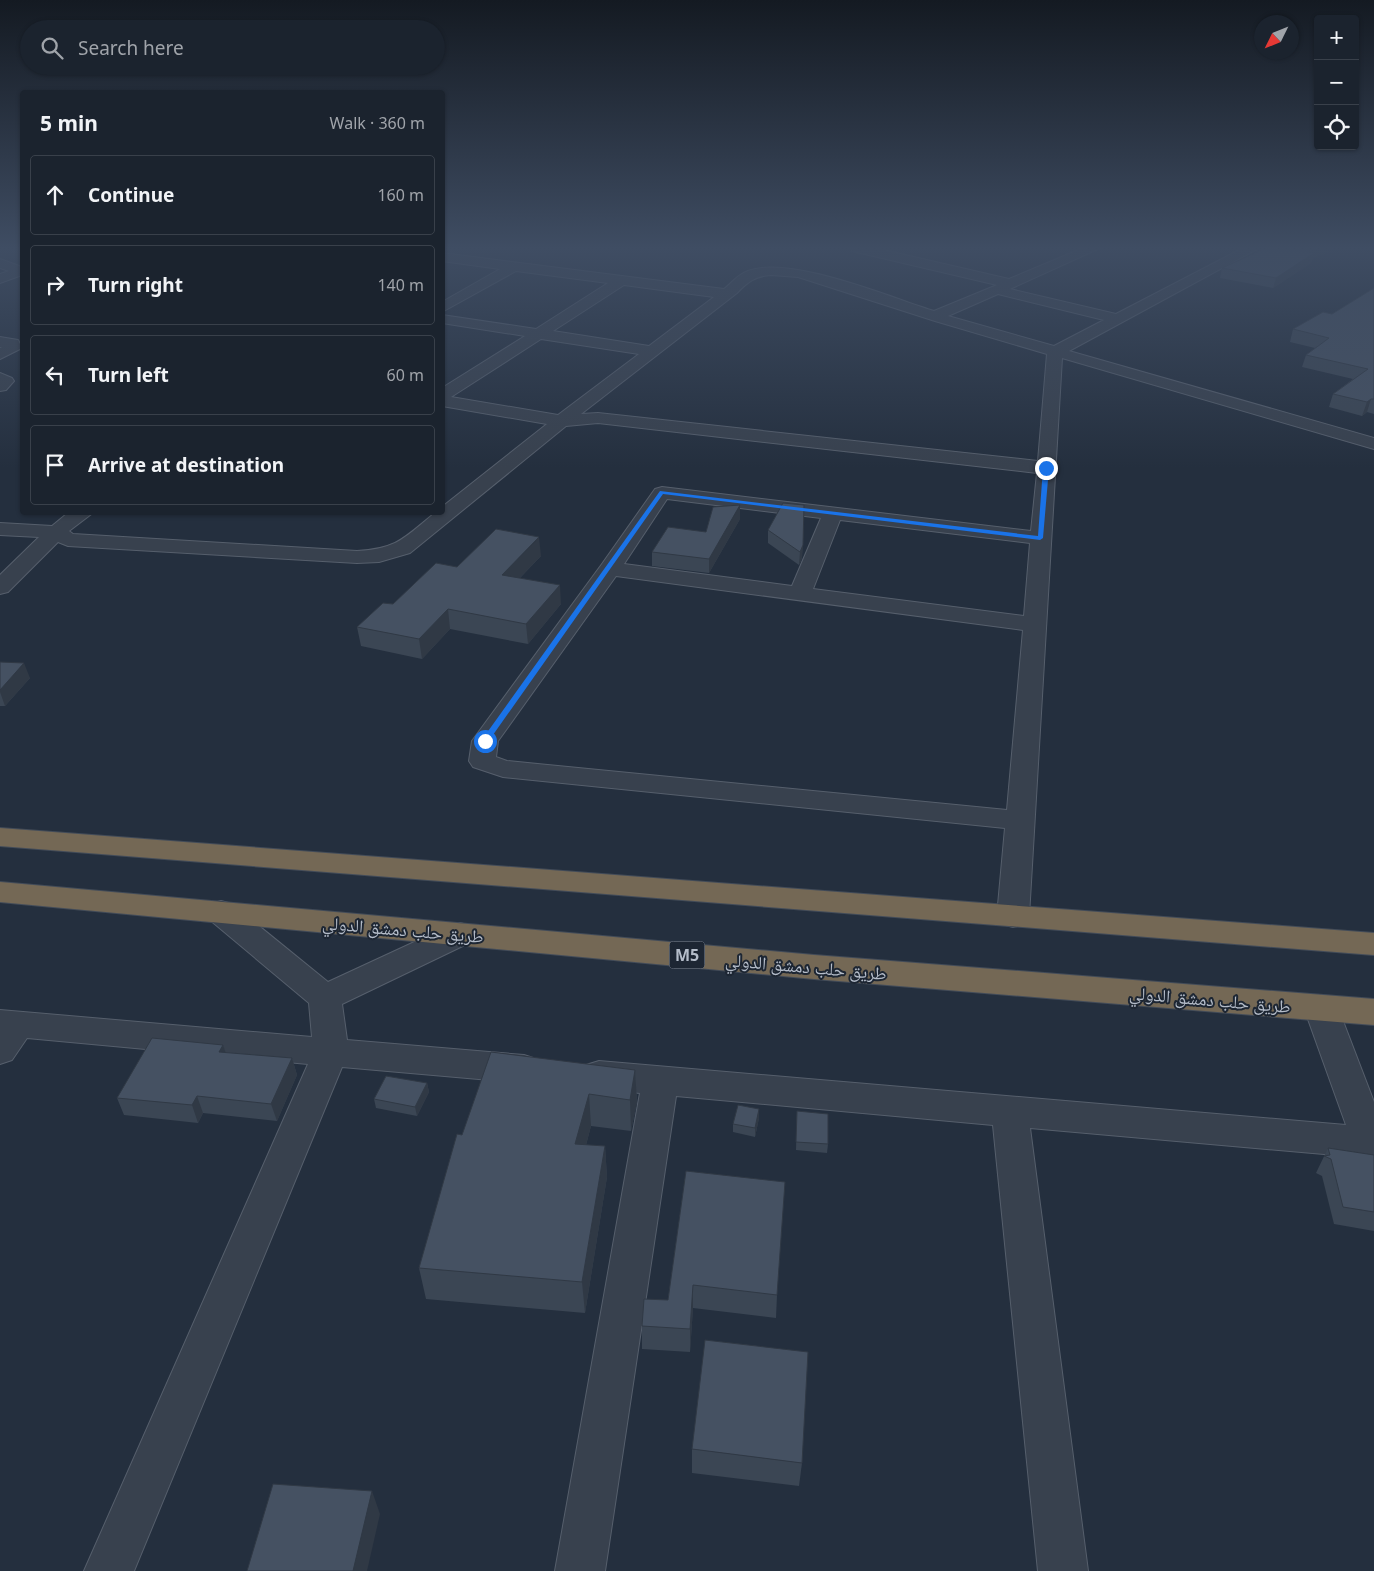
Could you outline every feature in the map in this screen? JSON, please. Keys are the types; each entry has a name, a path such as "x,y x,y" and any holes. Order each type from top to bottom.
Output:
{"highway":[{"path":"0,837 1374,944"},
{"name":"طريق حلب دمشق الدولي","path":"0,892 824,968 1374,1012"}],"street":[{"path":"457,321 652,351"},
{"path":"445,394 558,321"},
{"path":"445,512 561,420 691,321"},
{"path":"953,321 1374,444"},
{"path":"1055,352 1114,321"},
{"path":"0,342 16,346 0,354"},
{"path":"1013,916 1055,352"},
{"path":"0,378 6,381 0,386"},
{"path":"445,401 561,420 598,418 1046,468"},
{"path":"1020,820 503,769 482,761 485,741 610,569 662,492 1040,538"},
{"path":"800,594 833,513"},
{"path":"0,587 68,522 79,515"},
{"path":"0,529 58,532 68,540 357,557 380,556 403,549 442,515"},
{"path":"610,569 1034,624"},
{"path":"109,1571 331,1052 326,998 221,912"},
{"path":"326,998 460,934"},
{"path":"6,1032 331,1052 1010,1111 1372,1147 1321,1008"},
{"path":"580,1571 660,1081"},
{"path":"1010,1111 1063,1571"}],"building":[{"path":"1307,321 1374,321 1374,399 1367,402 1333,394 1368,369 1306,355 1329,338 1293,329"},
{"path":"783,503 804,505 803,545 800,552 768,530"},
{"path":"740,505 709,559 652,552 668,527 706,532 713,507"},
{"path":"496,529 539,537 502,575 560,585 526,624 448,609 419,639 357,627 383,603 393,604 436,563 457,567"},
{"path":"0,662 24,663 0,690"},
{"path":"152,1038 223,1045 219,1052 292,1058 271,1104 197,1096 192,1105 117,1098"},
{"path":"491,1052 635,1070 630,1100 589,1094 575,1144 605,1146 582,1282 419,1268 457,1134 462,1135"},
{"path":"386,1076 427,1083 415,1107 374,1099"},
{"path":"738,1105 759,1109 755,1128 733,1124"},
{"path":"797,1111 828,1114 828,1144 796,1142"},
{"path":"1328,1148 1374,1155 1374,1212 1343,1207 1331,1159 1324,1156 1330,1155"},
{"path":"686,1171 785,1182 777,1295 693,1285 690,1329 642,1326 644,1299 668,1300"},
{"path":"705,1340 808,1352 802,1463 692,1449"},
{"path":"273,1484 372,1491 353,1571 247,1571"}],"route":[{"path":"485,741 610,569 662,492 1040,538 1046,468"}]}
